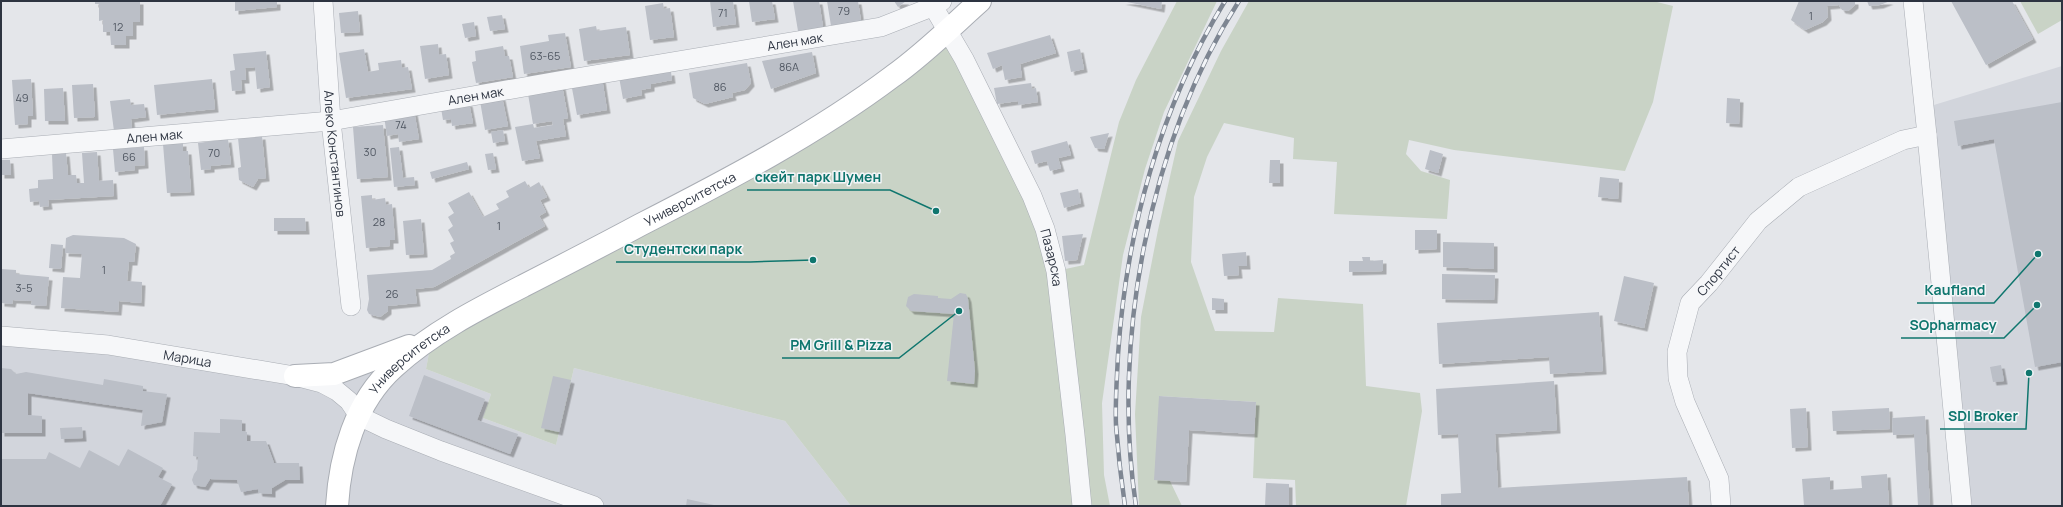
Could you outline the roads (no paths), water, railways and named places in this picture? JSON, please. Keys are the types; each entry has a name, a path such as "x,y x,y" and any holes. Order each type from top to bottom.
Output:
{"street":[{"name":"Алеко Константинов","path":"322,1 331,121 351,306"},
{"name":"Университетска","path":"359,416 374,392 392,368 432,337 492,302 643,224 745,169 827,121 894,76 980,1"},
{"path":"1913,1 1928,135 1962,506"},
{"name":"Ален мак","path":"1,149 331,121 880,27 935,3"},
{"name":"Пазарска","path":"935,3 947,30 964,59 1032,196 1051,249 1056,271 1072,403 1082,506"},
{"name":"Спортист","path":"1721,506 1719,479 1686,402 1678,378 1677,352 1690,303 1709,283 1758,221 1799,187 1903,140 1928,135"},
{"name":"Марица","path":"1,336 108,345 295,376 322,383 337,391 349,401 359,416"},
{"path":"295,376 334,374 381,358 432,337"},
{"path":"337,506 338,486 344,451 359,416 386,430 594,506"}],"railway":[{"path":"1125,506 1116,425 1118,355 1122,309 1138,217 1150,172 1165,127 1182,84 1202,42 1225,1"},
{"path":"1136,506 1130,443 1129,378 1134,311 1144,245 1160,180 1181,116 1208,56 1239,1"}],"place":[{"name":"скейт парк Шумен","path":"936,211"},
{"name":"Kaufland","path":"2038,254"},
{"name":"Студентски парк","path":"813,260"},
{"name":"SOpharmacy","path":"2037,305"},
{"name":"PM Grill & Pizza","path":"959,311"},
{"name":"SDI Broker","path":"2029,373"}]}
